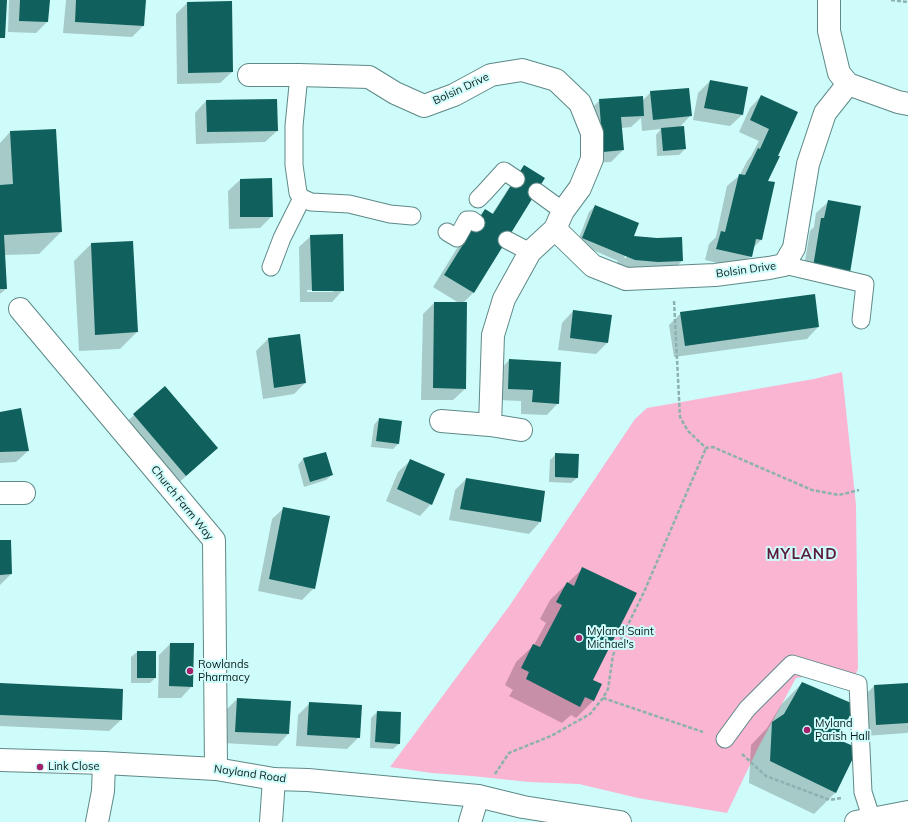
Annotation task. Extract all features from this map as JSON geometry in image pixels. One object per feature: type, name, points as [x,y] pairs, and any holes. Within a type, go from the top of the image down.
[{"type":"street","points":[[829,0],[829,31],[839,73],[848,84],[898,102],[908,104]]},
{"type":"street","name":"Bolsin Drive","points":[[249,75],[370,77],[395,93],[424,106],[454,95],[490,75],[522,70],[556,80],[580,103],[592,133],[592,159],[580,188],[559,220],[530,252],[504,299],[493,335],[490,425]]},
{"type":"street","name":"Bolsin Drive","points":[[559,220],[593,266],[626,279],[715,275],[784,265],[794,248],[808,164],[825,113],[848,84]]},
{"type":"street","name":"Church Farm Way","points":[[20,309],[214,540],[216,769]]},
{"type":"street","points":[[440,421],[490,425],[521,430]]},
{"type":"street","points":[[0,493],[24,493]]},
{"type":"street","name":"Nayland Road","points":[[0,760],[104,763],[216,769],[274,779],[308,780],[478,796],[523,807],[620,822]]},
{"type":"street","points":[[97,822],[103,791],[104,763]]},
{"type":"street","points":[[271,822],[274,779]]},
{"type":"street","points":[[470,822],[478,796]]},
{"type":"street","points":[[864,821],[908,812]]},
{"type":"lane","points":[[299,75],[294,126],[294,164],[298,193],[302,198],[312,202],[349,204],[390,214],[412,216]]},
{"type":"lane","points":[[478,199],[504,171],[516,179]]},
{"type":"lane","points":[[537,192],[559,220]]},
{"type":"lane","points":[[271,267],[282,238],[302,198]]},
{"type":"lane","points":[[447,232],[456,238],[468,220],[472,220],[476,223]]},
{"type":"lane","points":[[507,240],[530,252]]},
{"type":"lane","points":[[784,265],[865,284],[861,320]]},
{"type":"lane","points":[[725,739],[747,709],[792,664],[858,684],[864,821]]},
{"type":"path","points":[[891,0],[908,2]]},
{"type":"path","points":[[673,277],[680,417],[688,431],[706,448]]},
{"type":"path","points":[[706,448],[713,447],[812,490],[839,495],[859,490]]},
{"type":"path","points":[[478,796],[509,753],[551,736],[590,714],[604,698],[608,689],[613,655],[644,592],[706,448]]},
{"type":"shaded area","points":[[842,372],[856,505],[858,669],[851,685],[820,674],[796,678],[758,748],[727,813],[638,798],[579,784],[529,782],[432,773],[390,767],[510,605],[635,419],[647,408],[814,379]]},
{"type":"building","points":[[0,0],[7,0],[5,38],[0,38]]},
{"type":"building","points":[[20,0],[50,0],[48,22],[19,21]]},
{"type":"building","points":[[76,0],[146,0],[144,26],[75,22]]},
{"type":"building","points":[[232,1],[233,72],[188,73],[187,2]]},
{"type":"building","points":[[710,80],[748,87],[743,115],[704,108]]},
{"type":"building","points":[[689,88],[692,116],[653,120],[650,91]]},
{"type":"building","points":[[761,95],[798,112],[768,181],[775,182],[762,240],[756,239],[752,257],[716,249],[721,231],[725,232],[739,174],[745,175],[758,148],[760,149],[769,129],[750,120]]},
{"type":"building","points":[[643,96],[644,116],[621,117],[624,150],[603,152],[599,99]]},
{"type":"building","points":[[277,99],[278,131],[207,132],[206,100]]},
{"type":"building","points":[[684,126],[686,149],[663,151],[661,128]]},
{"type":"building","points":[[56,129],[62,232],[4,235],[7,289],[0,289],[0,185],[13,184],[10,131]]},
{"type":"building","points":[[524,165],[545,178],[474,293],[444,275],[485,209],[493,214]]},
{"type":"building","points":[[272,178],[273,217],[240,217],[240,179]]},
{"type":"building","points":[[828,200],[861,206],[850,273],[813,267],[821,218],[824,218]]},
{"type":"building","points":[[595,205],[639,223],[634,236],[657,238],[682,237],[683,261],[658,262],[635,260],[582,238]]},
{"type":"building","points":[[343,234],[344,291],[312,291],[310,235]]},
{"type":"building","points":[[133,241],[138,332],[95,335],[91,243]]},
{"type":"building","points":[[815,294],[819,327],[685,346],[680,312]]},
{"type":"building","points":[[434,302],[467,302],[466,389],[433,388]]},
{"type":"building","points":[[573,310],[612,315],[608,343],[570,338]]},
{"type":"building","points":[[300,334],[306,383],[274,388],[268,338]]},
{"type":"building","points":[[509,359],[561,362],[559,404],[532,402],[533,390],[508,389]]},
{"type":"building","points":[[165,386],[218,448],[186,476],[133,414]]},
{"type":"building","points":[[21,408],[29,451],[0,452],[0,412]]},
{"type":"building","points":[[379,418],[402,421],[399,444],[376,441]]},
{"type":"building","points":[[326,452],[333,475],[310,482],[303,458]]},
{"type":"building","points":[[555,453],[579,454],[578,478],[555,477]]},
{"type":"building","points":[[410,459],[445,474],[432,505],[397,489]]},
{"type":"building","points":[[466,478],[545,491],[541,522],[460,509]]},
{"type":"building","points":[[283,507],[330,516],[315,589],[269,579]]},
{"type":"building","points":[[0,540],[11,540],[12,574],[0,575]]},
{"type":"building","name":"Myland Saint Michael's","points":[[582,567],[637,593],[593,680],[602,684],[594,701],[585,697],[580,707],[526,679],[529,672],[521,668],[533,644],[540,647],[562,605],[556,602],[567,582],[574,586]]},
{"type":"building","points":[[170,643],[194,643],[193,687],[169,686]]},
{"type":"building","points":[[137,651],[156,651],[156,678],[137,678]]},
{"type":"building","name":"Myland Parish Hall","points":[[802,682],[856,705],[837,739],[858,748],[836,793],[770,761],[772,722],[784,714]]},
{"type":"building","points":[[0,683],[123,689],[122,720],[0,715]]},
{"type":"building","points":[[908,683],[908,723],[876,725],[874,685]]},
{"type":"building","points":[[237,698],[291,701],[289,734],[235,732]]},
{"type":"building","points":[[309,702],[362,705],[360,738],[307,735]]},
{"type":"building","points":[[377,711],[401,712],[400,744],[375,742]]},
{"type":"place","name":"Myland Saint Michael's","points":[[579,638]]},
{"type":"place","name":"Rowlands Pharmacy","points":[[190,671]]},
{"type":"place","name":"Myland Parish Hall","points":[[807,730]]},
{"type":"place","name":"Link Close","points":[[40,767]]},
{"type":"district","name":"MYLAND","points":[[802,554]]}]
